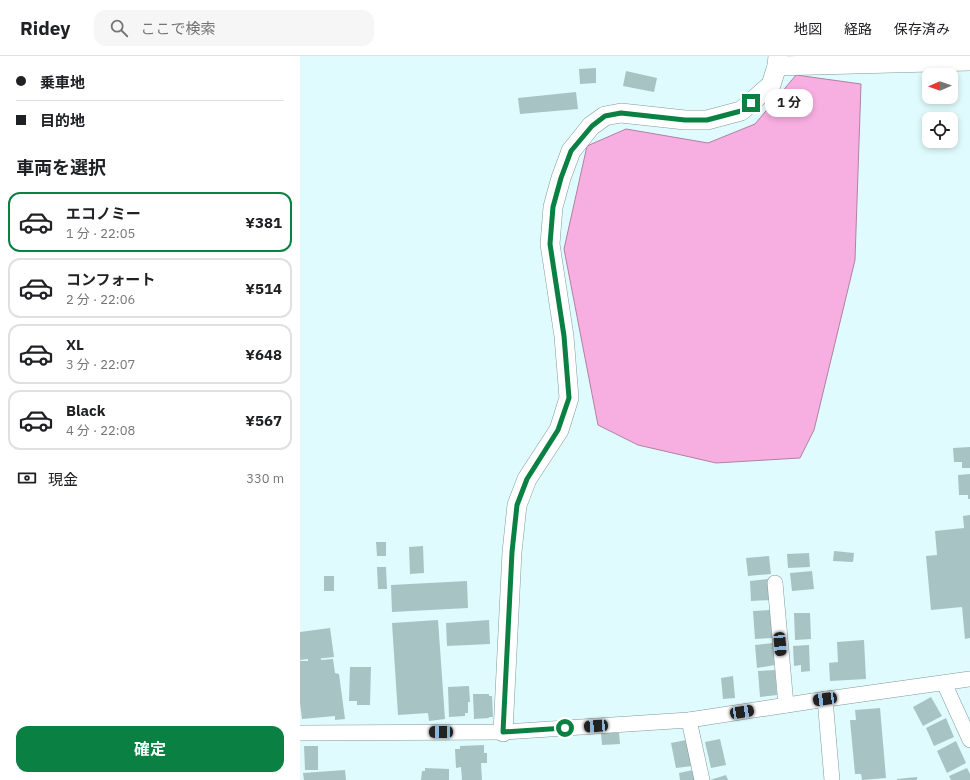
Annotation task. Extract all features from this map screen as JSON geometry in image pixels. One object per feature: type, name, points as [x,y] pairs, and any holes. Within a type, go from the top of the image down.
[{"type":"street","points":[[503,732],[512,552],[517,505],[527,479],[558,430],[569,398],[564,336],[550,244],[553,207],[561,178],[571,151],[592,126],[605,116],[621,113],[685,120],[707,120],[741,111],[771,85],[777,61],[970,61]]},
{"type":"street","points":[[776,583],[786,705]]},
{"type":"street","points":[[300,733],[503,732],[689,720],[970,679]]},
{"type":"street","points":[[944,683],[970,740]]},
{"type":"street","points":[[825,699],[832,780]]},
{"type":"street","points":[[689,720],[702,780]]},
{"type":"shaded area","points":[[796,75],[861,84],[855,260],[814,430],[800,458],[716,463],[638,445],[598,425],[564,249],[587,146],[626,129],[708,143],[755,124]]},
{"type":"building","points":[[596,68],[596,83],[580,84],[579,69]]},
{"type":"building","points":[[626,71],[657,78],[654,92],[623,86]]},
{"type":"building","points":[[576,92],[578,109],[520,114],[518,98]]},
{"type":"building","points":[[970,447],[970,468],[962,468],[962,462],[954,462],[953,448]]},
{"type":"building","points":[[970,474],[970,499],[968,499],[968,495],[959,495],[958,475]]},
{"type":"building","points":[[970,515],[970,638],[965,639],[962,607],[931,610],[926,556],[937,555],[935,531],[964,528],[963,516]]},
{"type":"building","points":[[376,542],[386,542],[386,556],[377,556]]},
{"type":"building","points":[[423,546],[424,573],[410,574],[409,547]]},
{"type":"building","points":[[834,551],[854,553],[853,562],[833,561]]},
{"type":"building","points":[[809,553],[810,567],[788,568],[787,554]]},
{"type":"building","points":[[769,556],[771,574],[748,576],[746,558]]},
{"type":"building","points":[[377,567],[386,567],[387,589],[378,589]]},
{"type":"building","points":[[812,571],[814,589],[792,591],[790,573]]},
{"type":"building","points":[[324,576],[334,576],[334,591],[324,591]]},
{"type":"building","points":[[768,579],[770,600],[751,601],[750,581]]},
{"type":"building","points":[[467,581],[468,608],[392,612],[391,585]]},
{"type":"building","points":[[771,610],[773,638],[755,639],[753,611]]},
{"type":"building","points":[[794,613],[810,613],[811,639],[795,640]]},
{"type":"building","points":[[438,620],[445,719],[429,721],[428,713],[398,715],[392,623]]},
{"type":"building","points":[[489,620],[490,644],[447,646],[446,623]]},
{"type":"building","points":[[330,628],[334,657],[321,658],[321,660],[333,659],[335,673],[339,674],[345,719],[335,720],[335,716],[302,719],[300,703],[300,661],[308,661],[308,659],[300,660],[300,632]]},
{"type":"building","points":[[864,640],[866,679],[830,681],[829,663],[838,662],[837,642]]},
{"type":"building","points":[[773,643],[775,665],[757,668],[755,645]]},
{"type":"building","points":[[809,645],[810,671],[801,672],[801,665],[794,666],[793,646]]},
{"type":"building","points":[[350,667],[371,667],[370,705],[357,705],[357,701],[349,701]]},
{"type":"building","points":[[775,670],[777,695],[760,697],[758,671]]},
{"type":"building","points":[[733,676],[735,698],[723,699],[721,678]]},
{"type":"building","points":[[469,686],[470,702],[468,702],[468,713],[465,713],[465,716],[449,717],[448,687]]},
{"type":"building","points":[[473,694],[489,694],[489,696],[492,696],[493,717],[474,719]]},
{"type":"building","points":[[931,697],[942,716],[923,726],[913,707]]},
{"type":"building","points":[[880,708],[886,778],[862,780],[861,774],[855,774],[850,720],[856,720],[855,710]]},
{"type":"building","points":[[946,718],[954,737],[934,746],[926,728]]},
{"type":"building","points":[[601,733],[619,733],[620,744],[602,745]]},
{"type":"building","points":[[720,739],[726,765],[711,768],[705,742]]},
{"type":"building","points":[[686,740],[692,766],[676,768],[671,743]]},
{"type":"building","points":[[956,741],[966,763],[947,773],[937,751]]},
{"type":"building","points":[[484,745],[484,753],[487,753],[487,763],[481,763],[482,780],[462,780],[461,767],[456,768],[455,749],[460,749],[460,746]]},
{"type":"building","points":[[304,746],[318,746],[318,770],[305,770]]},
{"type":"building","points":[[425,768],[449,769],[449,780],[421,780],[422,771],[425,771]]},
{"type":"building","points":[[967,768],[970,774],[970,780],[951,780],[949,776]]},
{"type":"building","points":[[345,770],[346,780],[304,780],[303,773]]},
{"type":"building","points":[[693,770],[696,780],[680,780],[679,773]]},
{"type":"building","points":[[726,775],[728,780],[710,780]]},
{"type":"building","points":[[917,777],[917,780],[897,780],[897,779]]},
{"type":"route","points":[[565,728],[503,732],[512,552],[517,505],[527,479],[558,430],[569,398],[564,336],[550,244],[553,207],[561,178],[571,151],[592,126],[605,116],[621,113],[685,120],[707,120],[741,111],[751,103]]}]
